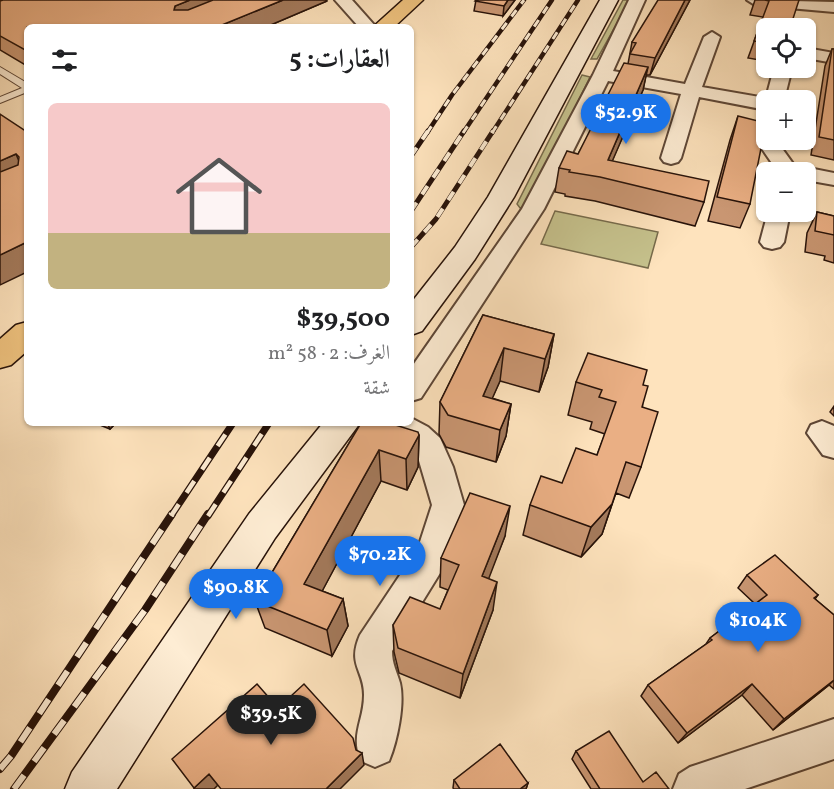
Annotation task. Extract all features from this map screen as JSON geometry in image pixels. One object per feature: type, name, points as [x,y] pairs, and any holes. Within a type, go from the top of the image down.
[{"type":"main road","points":[[386,24],[414,0]]},
{"type":"main road","points":[[0,357],[24,336]]},
{"type":"street","points":[[343,0],[365,24]]},
{"type":"street","points":[[414,320],[465,253],[501,197],[609,0]]},
{"type":"street","points":[[414,386],[533,208],[602,75],[637,0]]},
{"type":"street","points":[[755,0],[834,7]]},
{"type":"street","points":[[670,158],[712,36]]},
{"type":"street","points":[[816,55],[834,58]]},
{"type":"street","points":[[571,69],[756,102]]},
{"type":"street","points":[[776,150],[786,162]]},
{"type":"street","points":[[816,176],[834,179]]},
{"type":"street","points":[[772,242],[776,222]]},
{"type":"street","points":[[89,789],[262,526],[341,426]]},
{"type":"street","points":[[375,747],[383,696],[381,682],[374,667],[373,648],[433,554],[448,505],[438,467],[429,447],[417,435],[400,426]]},
{"type":"street","points":[[694,789],[705,782],[834,739]]},
{"type":"lane","points":[[0,70],[24,86]]},
{"type":"lane","points":[[0,100],[24,89]]},
{"type":"shaded area","points":[[623,0],[630,0],[597,59],[591,59]]},
{"type":"shaded area","points":[[582,75],[590,77],[527,206],[520,208],[517,204]]},
{"type":"shaded area","points":[[555,211],[658,232],[648,268],[541,244]]},
{"type":"building","points":[[190,0],[175,6],[174,10],[188,10],[213,0],[283,0],[224,24],[24,24],[24,49],[0,36],[0,1]]},
{"type":"building","points":[[476,0],[508,0],[504,6]]},
{"type":"building","points":[[658,0],[685,0],[655,58],[630,54],[636,43],[632,42]]},
{"type":"building","points":[[765,0],[799,0],[793,18],[763,18],[769,1]]},
{"type":"building","points":[[832,49],[834,49],[834,140],[819,137]]},
{"type":"building","points":[[624,63],[648,67],[608,160],[709,181],[704,202],[559,168],[567,151],[578,154]]},
{"type":"building","points":[[0,114],[24,130],[24,243],[0,255],[0,172],[18,165],[19,157],[16,154],[0,161]]},
{"type":"building","points":[[738,116],[756,120],[756,150],[761,150],[758,162],[756,162],[750,204],[717,197]]},
{"type":"building","points":[[817,212],[834,216],[834,235],[815,231]]},
{"type":"building","points":[[483,315],[554,334],[545,359],[504,348],[483,396],[511,404],[500,430],[448,415],[440,402]]},
{"type":"building","points":[[588,353],[647,370],[643,385],[648,386],[642,407],[658,412],[641,467],[626,462],[612,504],[591,527],[530,505],[541,476],[562,483],[576,448],[597,455],[616,402],[599,397],[602,390],[576,382]]},
{"type":"building","points":[[359,426],[399,426],[418,432],[419,435],[406,459],[379,450],[304,584],[343,599],[327,630],[255,601]]},
{"type":"building","points":[[470,493],[510,506],[482,576],[497,582],[463,674],[398,648],[393,625],[410,597],[440,609],[459,565],[441,558]]},
{"type":"building","points":[[775,555],[818,595],[814,598],[834,615],[834,680],[784,719],[752,684],[687,733],[648,685],[712,640],[710,638],[767,595],[747,575]]},
{"type":"building","points":[[257,684],[278,708],[304,684],[353,738],[356,750],[362,753],[326,789],[221,789],[209,774],[194,788],[172,759]]},
{"type":"building","points":[[609,731],[643,782],[656,772],[669,789],[600,789],[576,751]]},
{"type":"building","points":[[500,744],[528,783],[520,789],[460,789],[454,780]]},
{"type":"railway","points":[[427,133],[452,95],[524,0]]},
{"type":"railway","points":[[463,133],[552,0]]},
{"type":"railway","points":[[492,133],[578,0]]},
{"type":"railway","points":[[414,152],[428,131]]},
{"type":"railway","points":[[414,206],[464,131]]},
{"type":"railway","points":[[414,244],[436,219],[493,131]]},
{"type":"railway","points":[[171,516],[231,426]]},
{"type":"railway","points":[[208,516],[267,426]]},
{"type":"railway","points":[[0,769],[11,756],[172,514]]},
{"type":"railway","points":[[14,789],[145,610],[208,514]]}]
